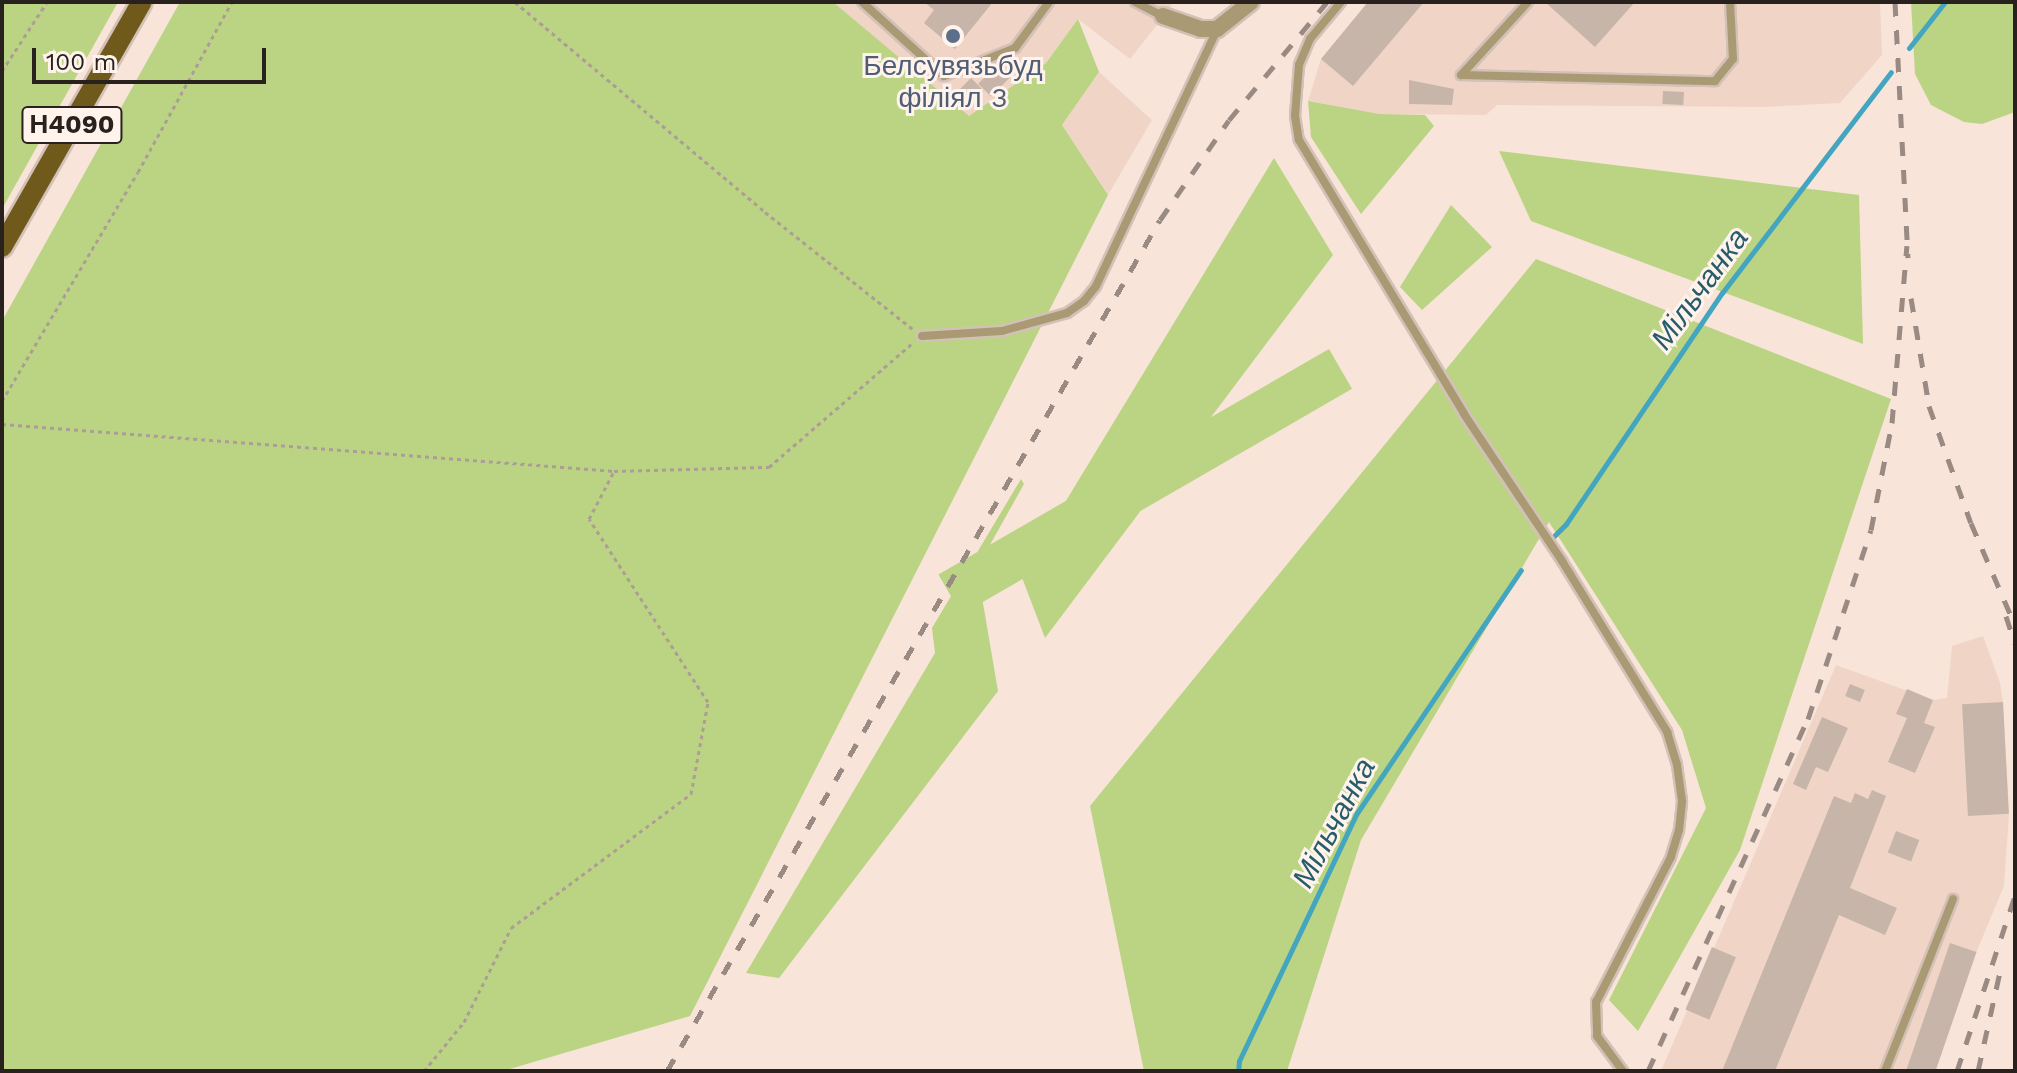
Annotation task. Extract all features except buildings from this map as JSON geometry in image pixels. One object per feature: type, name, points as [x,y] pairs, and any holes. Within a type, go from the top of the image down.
[{"type":"main road","name":"Н4090","points":[[2,247],[142,2]]},
{"type":"street","points":[[1163,16],[1201,29],[1217,29],[1251,2]]},
{"type":"lane","points":[[862,2],[944,76],[1015,48],[1049,2]]},
{"type":"lane","points":[[1135,2],[1163,16]]},
{"type":"lane","points":[[1341,2],[1310,39],[1299,65],[1295,116],[1299,140],[1464,414],[1562,561],[1667,732],[1677,765],[1682,802],[1679,830],[1671,857],[1596,1002],[1597,1036],[1623,1071]]},
{"type":"lane","points":[[1528,2],[1461,75],[1715,81],[1733,59],[1730,2]]},
{"type":"lane","points":[[922,336],[1002,331],[1067,313],[1084,301],[1096,286],[1217,29]]},
{"type":"lane","points":[[1885,1071],[1953,899]]},
{"type":"path","points":[[2,71],[47,2]]},
{"type":"path","points":[[2,401],[138,172],[232,2]]},
{"type":"path","points":[[2,424],[614,471],[769,467],[922,336],[765,212],[515,2]]},
{"type":"path","points":[[424,1071],[464,1022],[511,928],[691,794],[708,702],[589,519],[614,471]]},
{"type":"shaded area","name":"Белсувязьбуд філіял 3","points":[[833,2],[1167,2],[1172,6],[1130,59],[1078,19],[1046,63],[969,117]]},
{"type":"shaded area","points":[[1368,2],[1880,2],[1882,55],[1840,103],[1766,107],[1497,105],[1486,115],[1381,114],[1308,101],[1321,59]]},
{"type":"shaded area","points":[[1099,72],[1152,120],[1108,195],[1062,125]]},
{"type":"shaded area","points":[[1983,636],[2000,683],[2003,702],[2009,814],[2004,886],[1927,1071],[1661,1071],[1836,665],[1933,700],[1947,698],[1952,646]]},
{"type":"green space","points":[[2,2],[118,2],[2,209]]},
{"type":"green space","points":[[180,2],[833,2],[969,116],[1046,63],[1078,19],[1099,72],[1062,125],[1108,195],[690,1016],[503,1071],[2,1071],[2,321]]},
{"type":"green space","points":[[1911,2],[2015,2],[2015,112],[1982,124],[1964,122],[1931,105],[1915,74]]},
{"type":"green space","points":[[1308,101],[1380,114],[1425,115],[1434,126],[1361,214],[1311,137]]},
{"type":"green space","points":[[1499,151],[1859,195],[1863,344],[1531,221]]},
{"type":"green space","points":[[1274,158],[1333,255],[1045,638],[1021,575]]},
{"type":"green space","points":[[1451,205],[1492,247],[1422,310],[1400,287]]},
{"type":"green space","points":[[1536,259],[1891,399],[1740,850],[1638,1031],[1609,1000],[1706,808],[1682,730],[1549,522],[1361,840],[1287,1071],[1144,1071],[1090,806]]},
{"type":"green space","points":[[1329,349],[1352,389],[961,614],[938,574]]},
{"type":"green space","points":[[1021,479],[1024,484],[977,568],[998,691],[779,978],[746,973],[935,653],[932,628]]},
{"type":"waterway","name":"Мільчанка","points":[[1909,48],[1945,2]]},
{"type":"waterway","name":"Мільчанка","points":[[1552,538],[1566,524],[1722,293],[1891,72]]},
{"type":"waterway","name":"Мільчанка","points":[[1238,1071],[1239,1061],[1357,813],[1521,570]]},
{"type":"railway","points":[[667,1071],[1160,220],[1229,120],[1327,2]]},
{"type":"railway","points":[[1895,2],[1908,258]]},
{"type":"railway","points":[[1648,1071],[1808,719],[1871,530],[1892,423],[1907,246]]},
{"type":"railway","points":[[1911,298],[1929,406],[1971,523],[2015,625]]},
{"type":"railway","points":[[2006,616],[2015,644]]},
{"type":"railway","points":[[1957,1071],[2015,896]]},
{"type":"railway","points":[[1978,1071],[2002,963]]},
{"type":"place","name":"Белсувязьбуд філіял 3","points":[[953,36]]}]
